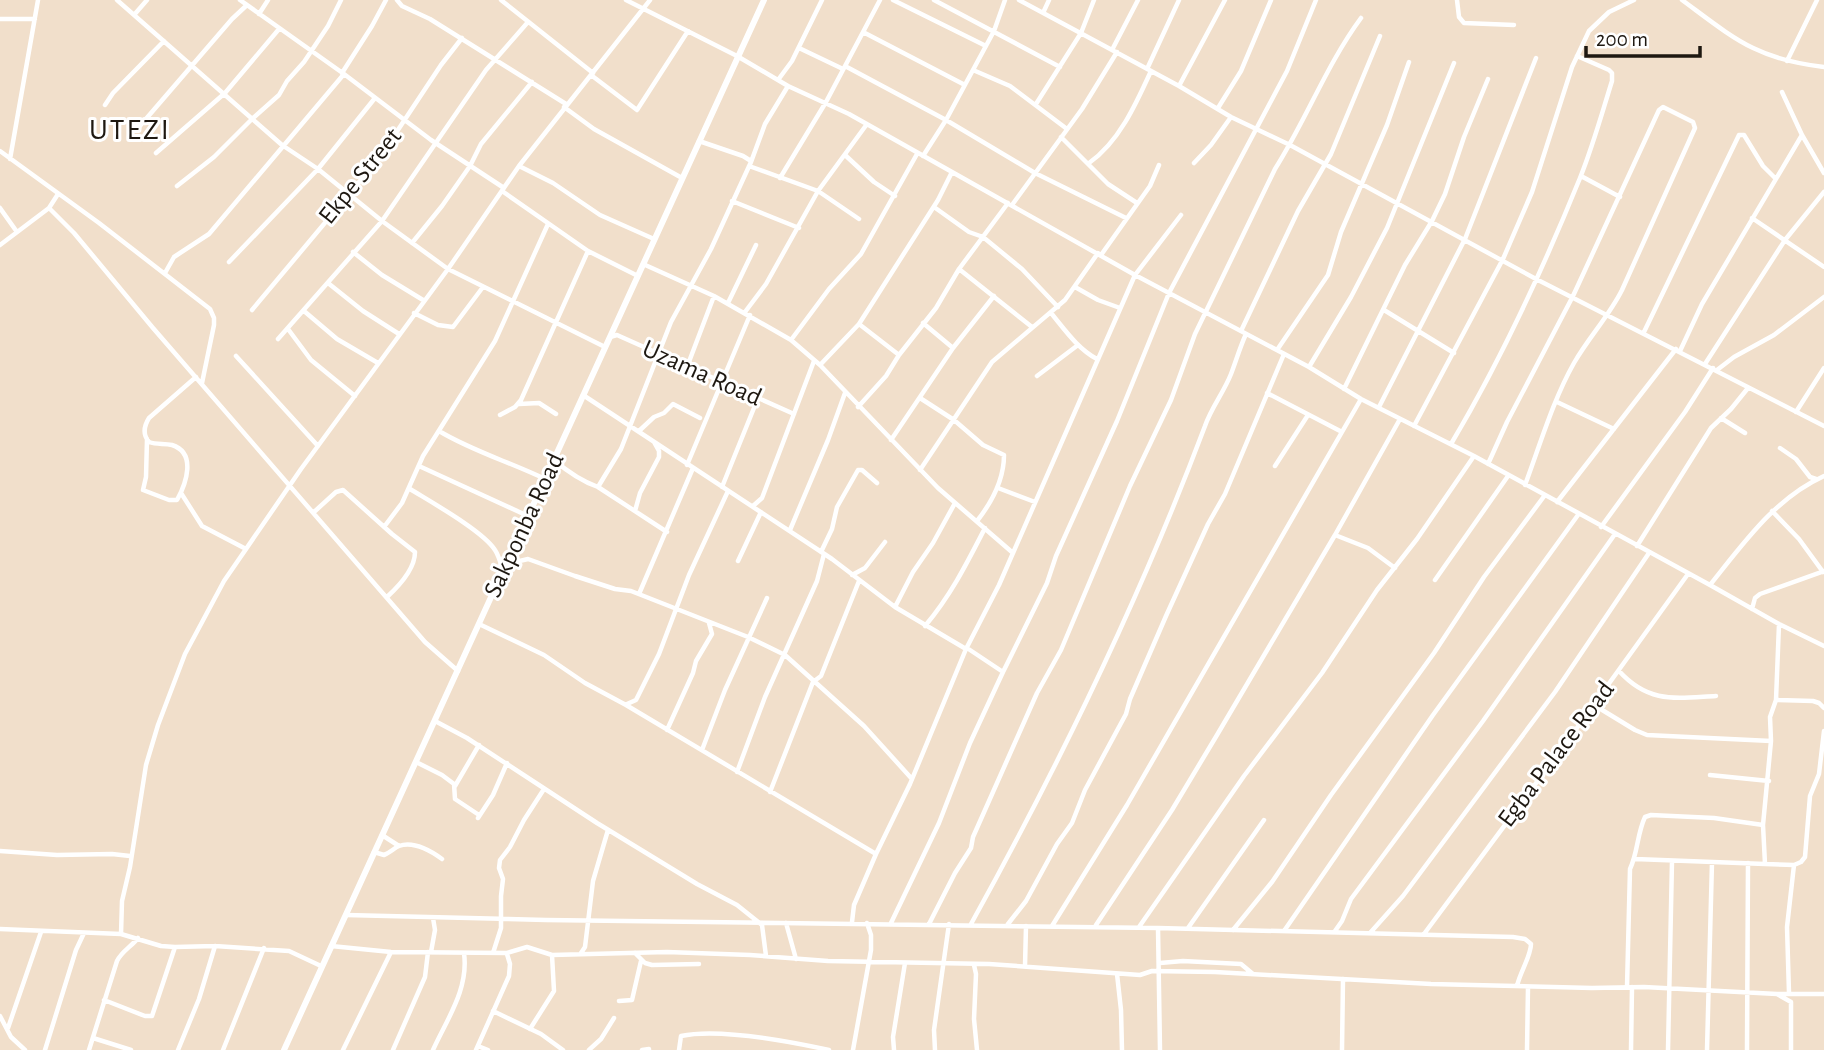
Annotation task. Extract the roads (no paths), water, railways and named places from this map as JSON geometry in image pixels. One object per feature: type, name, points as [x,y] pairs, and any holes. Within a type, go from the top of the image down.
[{"type":"main road","name":"Sakponba Road","points":[[284,1050],[764,0]]},
{"type":"street","points":[[10,159],[38,0]]},
{"type":"street","points":[[117,0],[282,145],[318,169],[382,221],[448,269],[605,347]]},
{"type":"street","points":[[134,15],[147,0]]},
{"type":"street","points":[[240,0],[548,224],[587,251],[638,276]]},
{"type":"street","points":[[259,14],[268,0]]},
{"type":"street","points":[[177,186],[214,157],[279,95],[328,26],[341,0]]},
{"type":"street","points":[[165,273],[174,257],[209,234],[343,74],[386,0]]},
{"type":"street","points":[[397,0],[402,6],[430,19],[532,82],[594,129],[682,178]]},
{"type":"street","points":[[501,0],[637,110],[688,31]]},
{"type":"street","points":[[626,0],[737,56],[788,86],[867,124],[1360,398],[1474,456],[1578,515],[1824,646]]},
{"type":"street","points":[[121,934],[122,901],[146,765],[185,654],[224,582],[519,166],[650,0]]},
{"type":"street","points":[[778,80],[799,48],[822,0]]},
{"type":"street","points":[[780,178],[826,103],[880,0]]},
{"type":"street","points":[[893,0],[986,46]]},
{"type":"street","points":[[934,0],[1060,67]]},
{"type":"street","points":[[791,341],[829,289],[861,254],[920,155],[946,120],[994,31],[1005,0]]},
{"type":"street","points":[[1018,0],[1536,279],[1824,426]]},
{"type":"street","points":[[1043,13],[1049,0]]},
{"type":"street","points":[[1036,104],[1081,33],[1094,0]]},
{"type":"street","points":[[858,407],[886,376],[983,237],[1067,130],[1114,51],[1138,0]]},
{"type":"street","points":[[1089,163],[1105,150],[1135,106],[1179,0]]},
{"type":"street","points":[[1180,86],[1225,0]]},
{"type":"street","points":[[1218,108],[1241,71],[1271,0]]},
{"type":"street","points":[[891,923],[939,823],[1003,672],[1046,583],[1117,421],[1169,293],[1287,71],[1316,0]]},
{"type":"street","points":[[1458,0],[1459,17],[1464,23],[1514,25]]},
{"type":"street","points":[[1414,426],[1503,259],[1532,192],[1577,56],[1589,31],[1598,20],[1634,0]]},
{"type":"street","points":[[1682,0],[1741,43],[1758,52],[1787,61],[1824,67]]},
{"type":"street","points":[[1787,61],[1817,0]]},
{"type":"street","points":[[139,127],[247,5]]},
{"type":"street","points":[[929,924],[971,848],[973,837],[1037,693],[1061,650],[1206,313],[1275,169],[1341,47],[1361,18]]},
{"type":"street","points":[[0,19],[35,19]]},
{"type":"street","points":[[278,340],[382,221],[495,59],[528,22]]},
{"type":"street","points":[[156,153],[225,93],[278,29]]},
{"type":"street","points":[[863,32],[964,84]]},
{"type":"street","points":[[971,924],[1015,845],[1118,632],[1182,489],[1205,425],[1230,377],[1243,333],[1298,211],[1325,164],[1351,109],[1380,36]]},
{"type":"street","name":"Ekpe Street","points":[[252,310],[380,157],[462,38]]},
{"type":"street","points":[[105,105],[113,93],[164,41]]},
{"type":"street","points":[[799,48],[946,120],[1035,173],[1125,218]]},
{"type":"street","points":[[1451,444],[1488,378],[1536,279],[1581,176],[1613,77],[1609,69],[1577,56]]},
{"type":"street","points":[[1379,407],[1465,239],[1536,58]]},
{"type":"street","points":[[1816,66],[1824,60]]},
{"type":"street","points":[[1277,350],[1328,275],[1341,232],[1409,62]]},
{"type":"street","points":[[1308,367],[1351,297],[1387,228],[1454,63]]},
{"type":"street","points":[[973,71],[1010,86],[1067,130]]},
{"type":"street","points":[[1344,389],[1405,265],[1445,194],[1464,137],[1488,79]]},
{"type":"street","points":[[412,243],[470,166],[481,144],[532,82]]},
{"type":"street","points":[[598,487],[621,449],[671,322],[711,249],[765,124],[788,86]]},
{"type":"street","points":[[1782,92],[1824,173]]},
{"type":"street","points":[[229,262],[318,169],[375,98]]},
{"type":"street","points":[[1488,464],[1573,296],[1659,110],[1662,107],[1693,122],[1695,128],[1664,199],[1609,314],[1573,364],[1525,485]]},
{"type":"street","points":[[1194,163],[1212,145],[1231,117]]},
{"type":"street","points":[[639,594],[667,532],[747,314],[818,191],[867,124]]},
{"type":"street","points":[[1644,332],[1738,135],[1744,135],[1763,166],[1775,178]]},
{"type":"street","points":[[1557,502],[1678,350],[1702,304],[1802,135]]},
{"type":"street","points":[[1061,137],[1108,184],[1137,203]]},
{"type":"street","points":[[699,141],[724,152],[743,156],[750,164],[818,191],[859,219]]},
{"type":"street","points":[[0,152],[165,273],[213,313],[214,325],[202,384]]},
{"type":"street","points":[[845,155],[874,182],[895,196]]},
{"type":"street","points":[[920,470],[992,362],[1058,307],[1075,287],[1150,186],[1159,165]]},
{"type":"street","points":[[519,166],[553,183],[600,215],[654,239]]},
{"type":"street","points":[[820,365],[859,324],[934,207],[952,172]]},
{"type":"street","points":[[1581,176],[1620,197]]},
{"type":"street","points":[[1705,364],[1785,240],[1824,192]]},
{"type":"street","points":[[0,245],[49,208],[58,194]]},
{"type":"street","points":[[732,201],[799,228]]},
{"type":"street","points":[[934,207],[969,232],[983,237],[1022,269],[1058,307]]},
{"type":"street","points":[[0,208],[17,232]]},
{"type":"street","points":[[49,208],[74,233],[433,650],[458,671]]},
{"type":"street","points":[[852,922],[854,905],[876,854],[912,779],[966,649],[999,585],[1135,275],[1181,215]]},
{"type":"street","points":[[1752,218],[1824,267]]},
{"type":"street","points":[[384,527],[410,489],[419,466],[439,431],[495,341],[548,224]]},
{"type":"street","points":[[728,303],[756,245]]},
{"type":"street","points":[[519,404],[558,322],[587,251]]},
{"type":"street","points":[[353,252],[382,275],[424,300]]},
{"type":"street","points":[[643,264],[728,303],[791,341],[820,365],[920,470],[1013,553]]},
{"type":"street","points":[[960,269],[1032,327]]},
{"type":"street","points":[[328,283],[363,311],[399,334]]},
{"type":"street","points":[[414,313],[438,325],[453,327],[483,287]]},
{"type":"street","points":[[1075,287],[1120,308]]},
{"type":"street","points":[[687,367],[714,296]]},
{"type":"street","points":[[891,440],[953,348],[994,296]]},
{"type":"street","points":[[1601,527],[1715,369],[1774,335],[1824,298]]},
{"type":"street","points":[[1384,310],[1454,353]]},
{"type":"street","points":[[304,311],[337,339],[378,363]]},
{"type":"street","points":[[1051,313],[1078,345],[1097,359]]},
{"type":"street","points":[[923,323],[953,348]]},
{"type":"street","points":[[859,324],[899,355]]},
{"type":"street","points":[[288,329],[311,360],[355,396]]},
{"type":"street","name":"Uzama Road","points":[[610,338],[617,335],[794,414]]},
{"type":"street","points":[[1037,376],[1078,345]]},
{"type":"street","points":[[1008,925],[1026,901],[1057,844],[1073,823],[1085,790],[1126,714],[1166,616],[1208,524],[1225,494],[1284,354]]},
{"type":"street","points":[[236,356],[318,446]]},
{"type":"street","points":[[752,506],[762,498],[814,360]]},
{"type":"street","points":[[1796,412],[1824,368]]},
{"type":"street","points":[[147,439],[155,444],[176,446],[186,456],[188,470],[177,500],[172,501],[144,490],[147,439],[144,432],[149,418],[196,377]]},
{"type":"street","points":[[1637,546],[1711,428],[1748,388]]},
{"type":"street","points":[[790,530],[845,393]]},
{"type":"street","points":[[1268,393],[1342,432]]},
{"type":"street","points":[[583,395],[790,530],[895,607],[1003,672]]},
{"type":"street","points":[[722,487],[758,398]]},
{"type":"street","points":[[920,398],[954,420],[983,445],[1004,456],[998,488],[977,521]]},
{"type":"street","points":[[1052,926],[1127,805],[1231,627],[1360,398]]},
{"type":"street","points":[[1557,402],[1614,429]]},
{"type":"street","points":[[500,415],[519,404],[539,403],[556,414]]},
{"type":"street","points":[[639,431],[673,404],[700,418]]},
{"type":"street","points":[[1275,466],[1308,415]]},
{"type":"street","points":[[1721,418],[1745,433]]},
{"type":"street","points":[[1096,925],[1178,799],[1335,535],[1400,419]]},
{"type":"street","points":[[439,431],[464,445],[545,479]]},
{"type":"street","points":[[635,511],[640,493],[659,457],[653,440]]},
{"type":"street","points":[[1780,448],[1796,459],[1810,477],[1816,479]]},
{"type":"street","points":[[1139,927],[1474,456]]},
{"type":"street","points":[[554,460],[582,481],[598,487],[667,532]]},
{"type":"street","points":[[419,466],[528,516]]},
{"type":"street","points":[[737,772],[765,697],[817,581],[837,507],[858,470],[862,470],[877,483]]},
{"type":"street","points":[[1710,585],[1772,511],[1824,475]]},
{"type":"street","points":[[1435,580],[1508,476]]},
{"type":"street","points":[[998,488],[1035,502]]},
{"type":"street","points":[[410,489],[461,520],[491,545],[505,567],[524,558]]},
{"type":"street","points":[[314,512],[336,492],[343,490],[412,549],[416,555],[402,581],[387,597]]},
{"type":"street","points":[[626,705],[636,700],[659,654],[689,575],[728,491]]},
{"type":"street","points":[[181,493],[202,526],[246,549]]},
{"type":"street","points":[[1233,930],[1272,882],[1331,794],[1545,495]]},
{"type":"street","points":[[895,607],[955,503]]},
{"type":"street","points":[[1752,609],[1755,598],[1760,594],[1824,572],[1799,539],[1772,511]]},
{"type":"street","points":[[738,561],[761,512]]},
{"type":"street","points":[[1284,931],[1433,715],[1578,515]]},
{"type":"street","points":[[925,626],[958,581],[985,528]]},
{"type":"street","points":[[1335,931],[1351,899],[1483,722],[1615,534]]},
{"type":"street","points":[[1335,535],[1380,555],[1395,568]]},
{"type":"street","points":[[852,575],[865,568],[885,542]]},
{"type":"street","points":[[517,546],[524,558],[639,594],[785,655],[864,726],[912,779]]},
{"type":"street","points":[[1370,933],[1403,896],[1555,692],[1649,553]]},
{"type":"street","name":"Egba Palace Road","points":[[1424,934],[1619,671],[1688,573]]},
{"type":"street","points":[[770,792],[813,682],[821,676],[859,581]]},
{"type":"street","points":[[702,750],[767,598]]},
{"type":"street","points":[[667,730],[696,661],[712,634],[708,622]]},
{"type":"street","points":[[479,624],[544,654],[585,683],[876,854]]},
{"type":"street","points":[[1765,864],[1763,825],[1769,781],[1769,717],[1776,700],[1779,624]]},
{"type":"street","points":[[1619,671],[1634,685],[1664,699],[1716,696]]},
{"type":"street","points":[[1776,700],[1813,701],[1824,708]]},
{"type":"street","points":[[1594,705],[1647,735],[1771,741]]},
{"type":"street","points":[[435,721],[479,745],[608,830],[718,894],[760,923],[764,929],[766,956]]},
{"type":"street","points":[[1635,859],[1794,865],[1801,863],[1805,857],[1810,796],[1819,774],[1824,731]]},
{"type":"street","points":[[479,745],[455,786],[453,796],[478,817],[493,795],[507,763]]},
{"type":"street","points":[[416,762],[442,775],[455,786]]},
{"type":"street","points":[[1710,775],[1769,781]]},
{"type":"street","points":[[493,953],[499,939],[502,918],[500,896],[503,879],[499,868],[500,860],[544,789]]},
{"type":"street","points":[[1631,1050],[1630,869],[1645,817],[1714,818],[1763,825]]},
{"type":"street","points":[[1188,929],[1264,820]]},
{"type":"street","points":[[580,954],[585,947],[593,881],[608,830]]},
{"type":"street","points":[[382,835],[400,846],[421,848],[442,859]]},
{"type":"street","points":[[374,852],[384,855],[400,846]]},
{"type":"street","points":[[0,851],[130,856]]},
{"type":"street","points":[[1668,1050],[1672,861]]},
{"type":"street","points":[[1708,1049],[1712,862]]},
{"type":"street","points":[[1747,1050],[1748,863]]},
{"type":"street","points":[[1790,993],[1787,927],[1794,865]]},
{"type":"street","points":[[345,915],[760,923],[1096,925],[1525,939],[1531,944],[1531,949],[1520,971],[1517,986]]},
{"type":"street","points":[[393,1050],[425,977],[435,930],[433,918]]},
{"type":"street","points":[[786,923],[796,959]]},
{"type":"street","points":[[853,1050],[872,935],[867,923]]},
{"type":"street","points":[[934,1050],[934,1030],[949,924]]},
{"type":"street","points":[[1025,966],[1026,926]]},
{"type":"street","points":[[1158,928],[1160,1050]]},
{"type":"street","points":[[0,929],[121,934],[161,946],[264,948],[295,953],[321,966]]},
{"type":"street","points":[[8,1028],[41,932]]},
{"type":"street","points":[[45,1050],[76,950],[84,933]]},
{"type":"street","points":[[89,1050],[120,954],[138,938]]},
{"type":"street","points":[[178,1050],[199,999],[215,946]]},
{"type":"street","points":[[331,946],[391,952],[464,953],[507,953],[527,947],[552,955],[667,952],[945,965],[1025,966],[1140,975],[1159,971],[1528,987],[1630,987],[1824,994]]},
{"type":"street","points":[[104,1000],[145,1016],[152,1016],[175,947]]},
{"type":"street","points":[[223,1050],[264,948]]},
{"type":"street","points":[[343,1050],[391,952]]},
{"type":"street","points":[[433,1050],[459,996],[466,968],[464,953]]},
{"type":"street","points":[[488,1050],[477,1048],[509,976],[507,953]]},
{"type":"street","points":[[635,953],[641,960],[652,965],[699,964]]},
{"type":"street","points":[[530,1029],[554,991],[552,955]]},
{"type":"street","points":[[619,1001],[632,1000],[639,979],[641,960]]},
{"type":"street","points":[[1160,963],[1183,961],[1241,964],[1253,974]]},
{"type":"street","points":[[894,1050],[893,1037],[905,963]]},
{"type":"street","points":[[974,965],[976,1050]]},
{"type":"street","points":[[1117,974],[1122,1050]]},
{"type":"street","points":[[1342,1050],[1343,979]]},
{"type":"street","points":[[1527,1050],[1528,987]]},
{"type":"street","points":[[1791,1050],[1791,1002],[1798,993]]},
{"type":"street","points":[[1777,994],[1791,1002]]},
{"type":"street","points":[[493,1011],[530,1029],[563,1050]]},
{"type":"street","points":[[0,1016],[11,1037],[26,1050]]},
{"type":"street","points":[[589,1050],[601,1039],[614,1018]]},
{"type":"street","points":[[679,1050],[681,1037],[695,1035],[799,1042],[829,1050]]},
{"type":"street","points":[[93,1038],[131,1050]]},
{"type":"street","points":[[642,1050],[649,1049]]},
{"type":"district","name":"UTEZI","points":[[130,130]]}]
